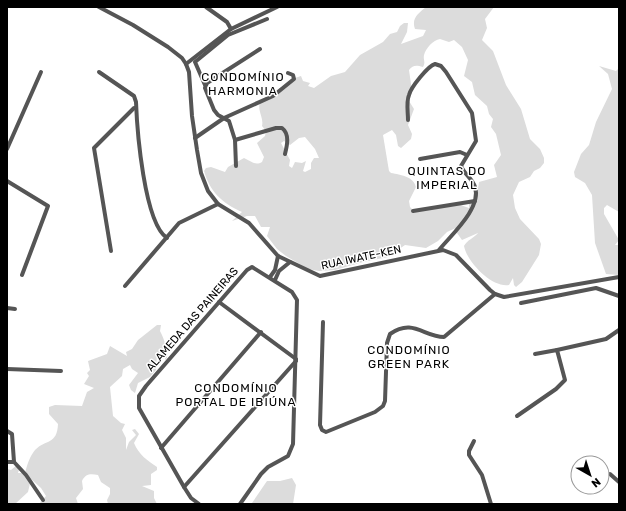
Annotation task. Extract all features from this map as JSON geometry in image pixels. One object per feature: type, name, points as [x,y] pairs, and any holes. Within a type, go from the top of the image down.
[{"type":"street","points":[[99,7],[133,25],[182,58],[186,64],[231,29],[277,7]]},
{"type":"street","points":[[206,7],[227,22],[231,29]]},
{"type":"street","points":[[236,166],[235,140],[230,124],[214,110],[205,84],[195,62],[228,35],[267,19]]},
{"type":"street","points":[[205,84],[260,49]]},
{"type":"street","name":"RUA IWATE-KEN","points":[[186,64],[189,72],[195,138],[204,182],[212,198],[218,204],[249,223],[278,256],[314,274],[325,275],[439,250]]},
{"type":"street","points":[[408,120],[408,101],[411,89],[429,67],[438,64],[446,72],[472,113],[476,141],[461,166],[471,178],[476,188],[475,201],[468,215],[439,250]]},
{"type":"street","points":[[7,149],[41,72]]},
{"type":"street","points":[[100,72],[134,96],[141,161],[150,209],[158,229],[167,238]]},
{"type":"street","points":[[195,138],[224,118],[273,96],[294,79],[293,74],[288,73]]},
{"type":"street","points":[[111,251],[94,148],[134,108],[136,108]]},
{"type":"street","points":[[235,140],[276,128],[282,128],[286,132],[288,140],[286,154]]},
{"type":"street","points":[[420,159],[460,152],[467,155]]},
{"type":"street","points":[[7,181],[48,206],[22,275]]},
{"type":"street","points":[[413,211],[475,201]]},
{"type":"street","points":[[125,286],[182,220],[218,204]]},
{"type":"street","points":[[439,250],[449,251],[456,255],[495,294],[504,297],[619,277]]},
{"type":"street","points":[[270,277],[275,270],[278,256]]},
{"type":"street","points":[[275,280],[279,271],[290,262]]},
{"type":"street","name":"ALAMEDA DAS PAINEIRAS","points":[[199,504],[191,498],[161,448],[139,408],[139,396],[219,302],[250,268],[254,267],[292,292],[297,300],[293,444],[291,454],[261,474],[240,504]]},
{"type":"street","points":[[521,303],[596,288],[619,296]]},
{"type":"street","points":[[323,322],[320,425],[322,430],[326,432],[375,412],[383,406],[385,401],[387,343],[390,334],[396,331],[413,328],[438,337],[447,336],[495,294]]},
{"type":"street","points":[[184,487],[296,360],[261,332],[219,302]]},
{"type":"street","points":[[7,308],[15,309]]},
{"type":"street","points":[[535,354],[606,339],[619,330]]},
{"type":"street","points":[[161,448],[261,332]]},
{"type":"street","points":[[517,416],[564,382],[564,373],[557,350]]},
{"type":"street","points":[[7,369],[61,371]]},
{"type":"street","points":[[7,431],[12,434],[14,462],[26,475],[43,500]]},
{"type":"street","points":[[474,441],[469,451],[469,455],[482,476],[491,504]]},
{"type":"street","points":[[7,462],[14,462]]},
{"type":"street","points":[[610,474],[619,482]]},
{"type":"shaded area","points":[[426,7],[494,7],[485,19],[487,28],[482,40],[493,51],[506,85],[521,109],[530,139],[540,149],[544,158],[544,163],[540,168],[534,171],[530,177],[519,182],[513,195],[515,208],[520,219],[539,239],[541,244],[539,255],[522,282],[516,287],[514,285],[513,278],[509,285],[502,285],[481,273],[470,259],[464,246],[478,233],[462,240],[457,233],[458,227],[447,232],[438,241],[426,248],[405,245],[388,257],[335,270],[319,271],[308,269],[277,249],[267,236],[270,227],[261,227],[255,216],[247,216],[232,221],[242,212],[228,205],[213,191],[204,171],[206,168],[211,167],[225,172],[228,167],[244,158],[255,163],[262,162],[264,157],[257,143],[265,136],[266,131],[262,126],[259,108],[260,102],[295,78],[301,76],[303,81],[310,83],[308,86],[314,88],[331,76],[345,72],[360,55],[383,42],[390,34],[397,32],[400,26],[404,23],[408,23],[407,32],[401,44],[423,36],[426,30],[415,29],[414,22],[416,16]],"holes":[[[440,39],[449,42],[454,40],[462,47],[468,60],[464,76],[472,82],[475,95],[487,106],[489,114],[493,119],[491,127],[496,134],[501,155],[494,165],[497,177],[479,182],[476,202],[473,204],[469,200],[469,208],[455,203],[413,210],[410,207],[409,201],[416,187],[409,178],[403,175],[391,173],[389,171],[383,135],[392,130],[396,135],[398,146],[401,148],[411,139],[412,134],[408,125],[414,109],[409,101],[412,91],[409,70],[415,66],[423,67],[426,50],[432,43]],[[305,137],[315,149],[319,158],[314,158],[311,163],[311,169],[305,172],[303,171],[306,161],[302,163],[295,162],[292,168],[289,166],[290,160],[281,143],[284,141],[290,145],[299,138]]]},
{"type":"shaded area","points":[[599,66],[616,71],[619,68],[619,212],[607,205],[604,208],[604,214],[619,240],[615,245],[619,245],[618,275],[606,274],[595,243],[592,195],[585,183],[575,177],[574,172],[581,154],[589,145],[596,122],[612,89],[608,74]]},
{"type":"shaded area","points":[[157,325],[161,325],[160,331],[166,348],[167,358],[165,360],[165,356],[162,353],[157,354],[156,370],[150,377],[138,383],[135,393],[131,390],[129,385],[138,373],[132,369],[130,365],[123,369],[122,376],[110,387],[113,416],[121,423],[125,424],[122,430],[126,438],[126,450],[129,442],[136,435],[132,430],[135,429],[139,434],[134,443],[138,451],[157,467],[157,470],[151,474],[151,485],[142,486],[154,491],[154,498],[157,504],[108,504],[107,500],[110,494],[110,488],[101,482],[98,475],[91,474],[87,475],[82,481],[83,489],[76,498],[78,504],[39,504],[46,496],[41,488],[31,479],[28,492],[15,504],[7,504],[7,469],[11,470],[17,465],[19,470],[18,473],[25,473],[35,450],[53,439],[56,435],[58,424],[49,414],[49,407],[55,405],[82,406],[87,392],[94,388],[84,384],[89,376],[87,373],[90,370],[88,361],[107,354],[110,346],[127,356],[126,352],[132,349],[138,340]]},
{"type":"shaded area","points":[[292,478],[296,485],[293,504],[252,503],[267,481],[280,481]]},
{"type":"district","name":"CONDOMÍNIO HARMONIA","points":[[243,84]]},
{"type":"district","name":"QUINTAS DO IMPERIAL","points":[[447,178]]},
{"type":"district","name":"CONDOMÍNIO GREEN PARK","points":[[409,357]]},
{"type":"district","name":"CONDOMÍNIO PORTAL DE IBIÚNA","points":[[236,395]]}]
